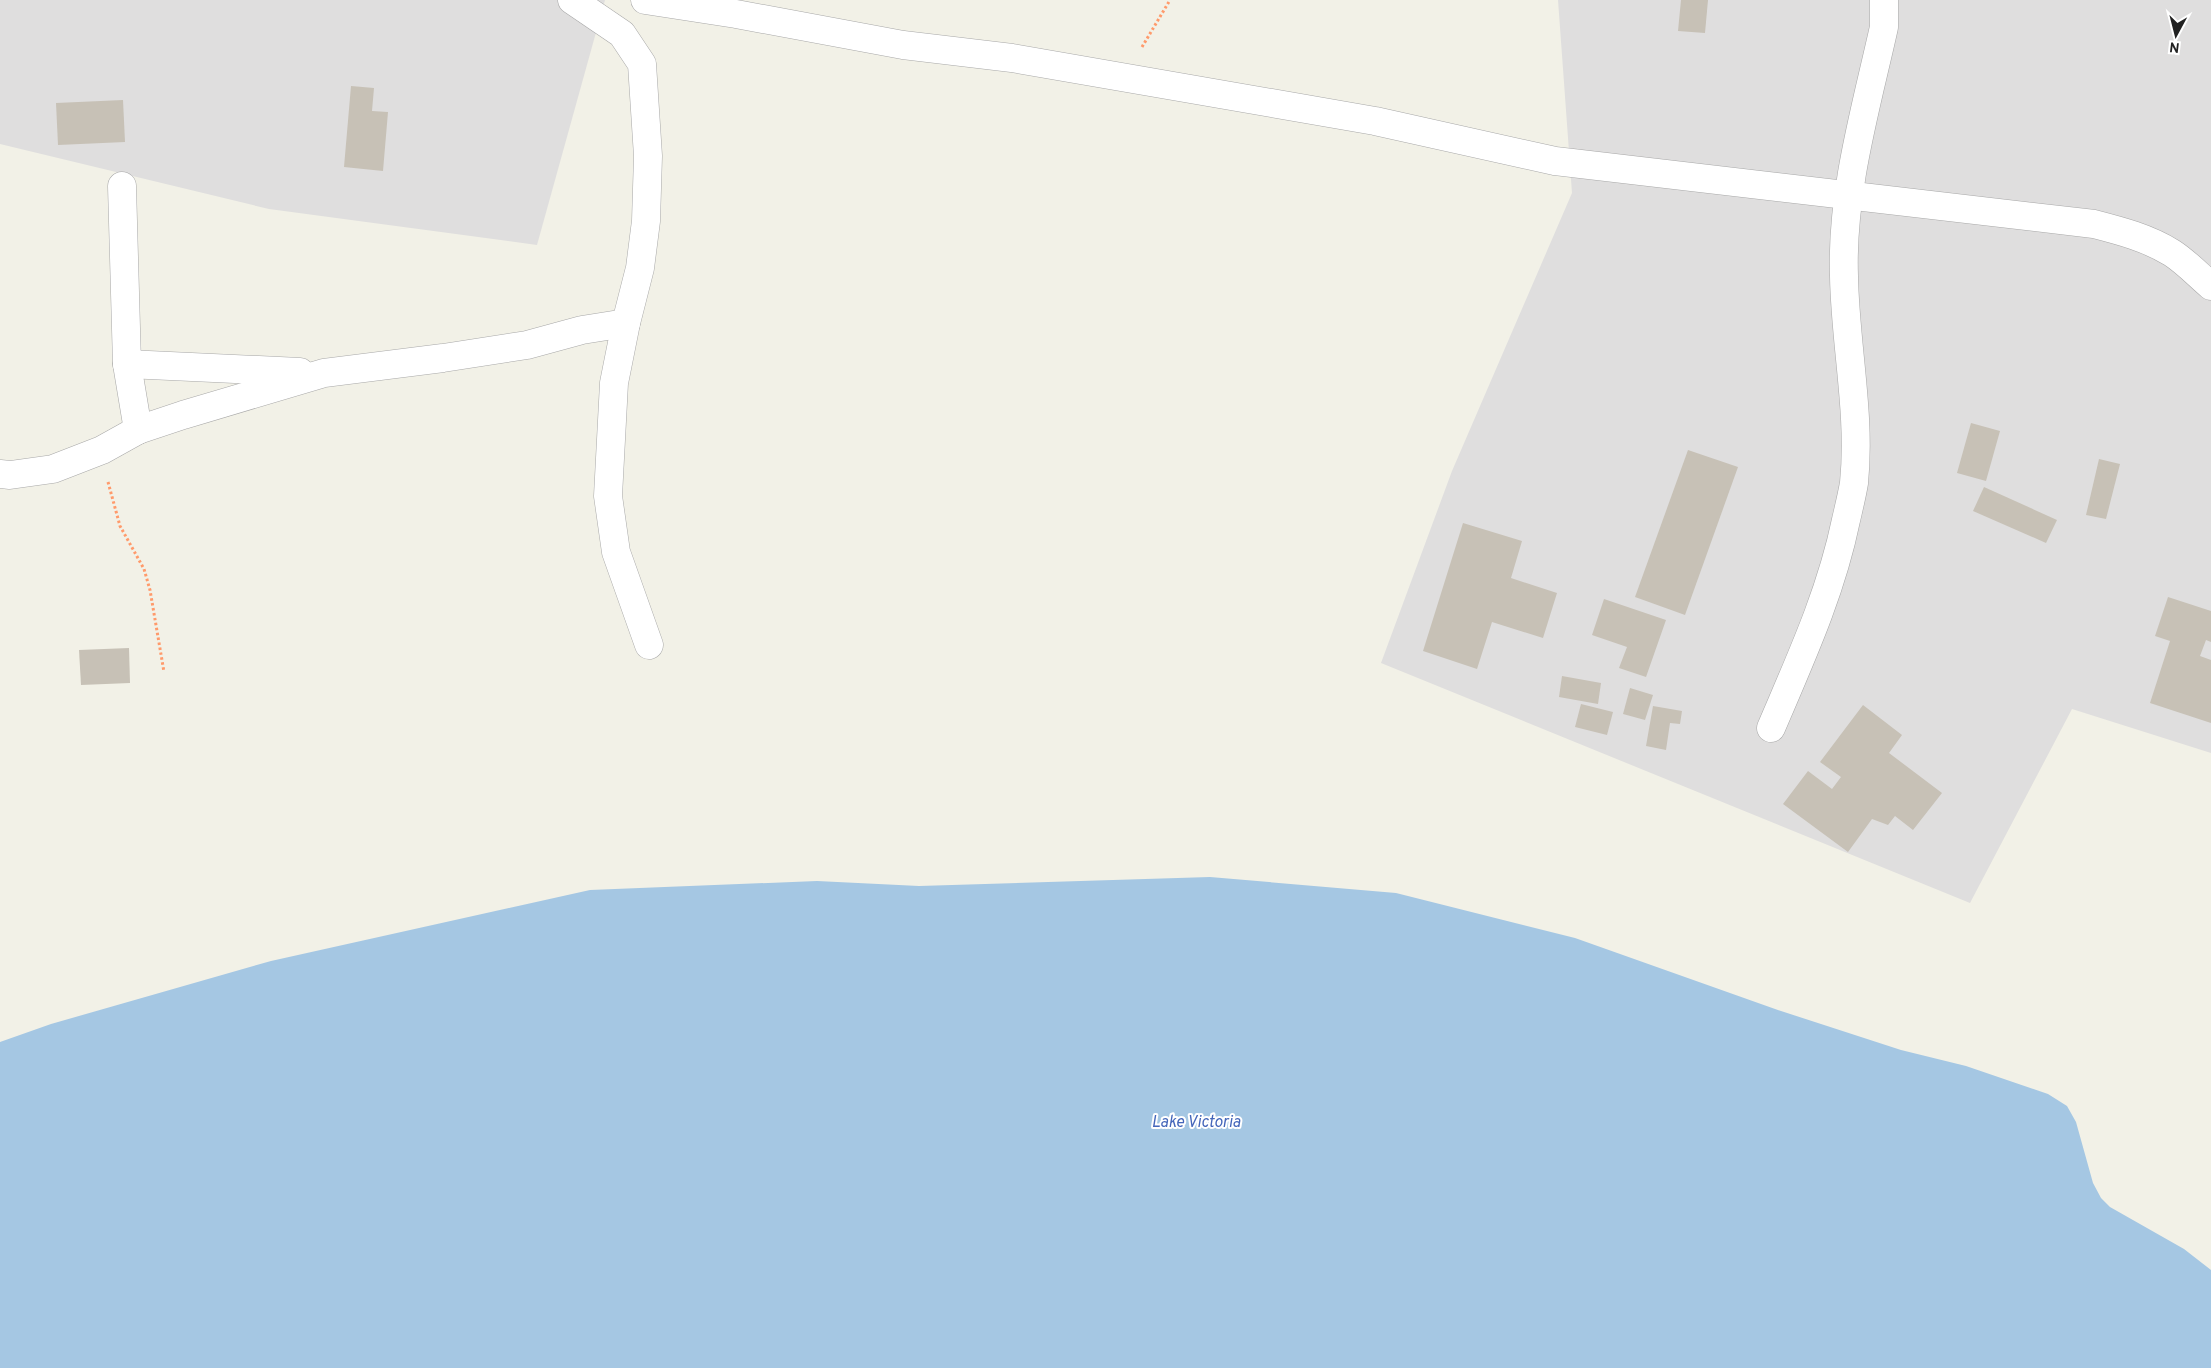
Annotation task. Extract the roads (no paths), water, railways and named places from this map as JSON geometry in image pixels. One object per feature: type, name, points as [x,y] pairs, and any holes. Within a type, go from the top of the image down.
[{"type":"street","points":[[572,0],[622,34],[642,64],[648,156],[646,221],[640,268],[614,383],[608,496],[616,552],[649,645]]},
{"type":"street","points":[[645,0],[736,14],[903,45],[1012,58],[1396,125],[1555,162],[2094,224],[2124,231],[2172,253],[2211,286]]},
{"type":"street","points":[[1771,728],[1824,602],[1842,540],[1854,484],[1856,443],[1844,275],[1848,195],[1884,27],[1884,0]]},
{"type":"street","points":[[122,186],[127,364],[138,430]]},
{"type":"street","points":[[0,474],[10,475],[53,469],[102,450],[138,430],[324,373],[509,348],[582,330],[626,324]]},
{"type":"street","points":[[127,364],[324,373]]},
{"type":"water","name":"Lake Victoria","points":[[1210,877],[1396,893],[1575,938],[1781,1011],[1901,1050],[1966,1066],[2048,1094],[2067,1106],[2076,1122],[2093,1183],[2101,1198],[2110,1207],[2184,1249],[2211,1270],[2211,1368],[0,1368],[0,1042],[51,1024],[271,961],[590,890],[817,881],[919,886]]}]
